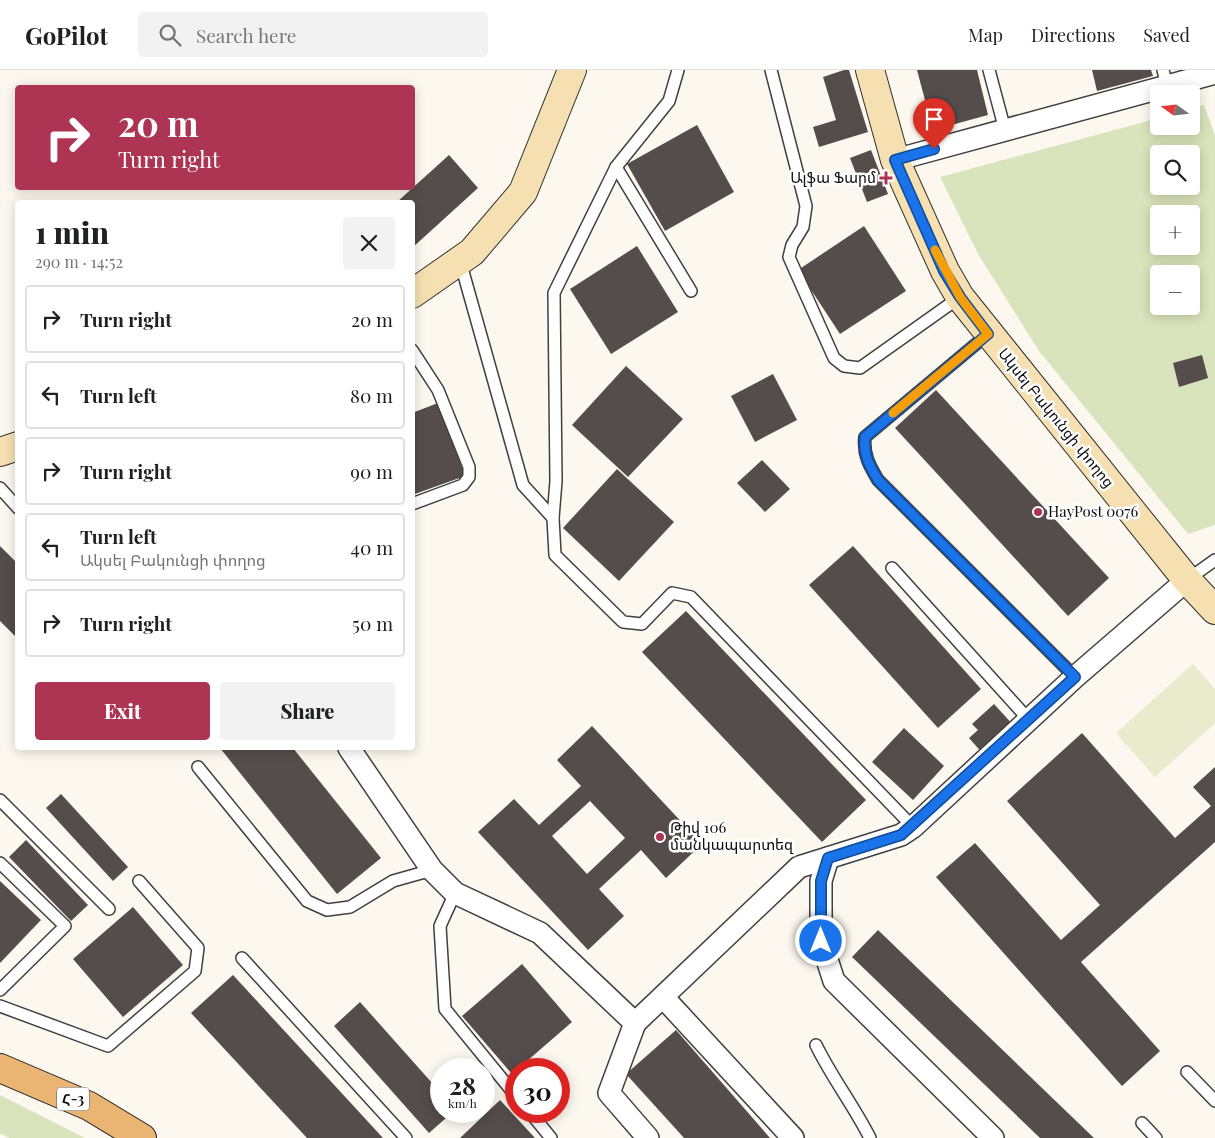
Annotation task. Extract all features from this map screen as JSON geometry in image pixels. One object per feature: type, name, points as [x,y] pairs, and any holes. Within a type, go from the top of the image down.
[{"type":"main road","name":"Հ-3","points":[[0,1068],[89,1106],[142,1138]]},
{"type":"street","points":[[415,292],[472,252],[523,192],[572,70]]},
{"type":"street","name":"Ակսել Բակունցի փողոց","points":[[870,70],[895,160],[944,271],[960,297],[1187,580],[1215,610]]},
{"type":"street","points":[[895,160],[1004,130],[1165,78],[1215,73]]},
{"type":"street","points":[[0,452],[15,447]]},
{"type":"street","points":[[648,1138],[609,1093],[635,1023],[799,867],[901,835],[912,827],[1075,677],[1187,580]]},
{"type":"street","points":[[350,750],[432,870],[455,894],[540,933],[635,1023]]},
{"type":"street","points":[[828,858],[821,881],[821,941],[834,981],[993,1138]]},
{"type":"street","points":[[663,997],[793,1138]]},
{"type":"lane","points":[[678,70],[670,101],[616,167],[554,293],[556,481],[553,518],[555,555],[623,622],[642,624],[672,593],[690,597],[912,827]]},
{"type":"lane","points":[[771,70],[806,206],[803,227],[792,245],[789,257],[834,358],[844,366],[860,368],[960,297]]},
{"type":"lane","points":[[989,70],[1004,130]]},
{"type":"lane","points":[[616,167],[691,291]]},
{"type":"lane","points":[[460,261],[523,485],[553,518]]},
{"type":"lane","points":[[988,334],[865,437],[866,459],[878,480],[1075,677]]},
{"type":"lane","points":[[415,355],[438,390],[469,467],[469,477],[463,485],[415,503]]},
{"type":"lane","points":[[0,488],[15,505]]},
{"type":"lane","points":[[1187,580],[1215,560]]},
{"type":"lane","points":[[892,568],[1029,720]]},
{"type":"lane","points":[[198,767],[307,901],[327,910],[350,907],[393,880],[432,870]]},
{"type":"lane","points":[[0,800],[109,909]]},
{"type":"lane","points":[[0,863],[65,926],[0,990]]},
{"type":"lane","points":[[0,1006],[108,1046],[195,971],[198,948],[139,881]]},
{"type":"lane","points":[[455,894],[440,926],[445,1009],[505,1083]]},
{"type":"lane","points":[[242,958],[406,1138]]},
{"type":"lane","points":[[816,1045],[828,1069],[860,1117],[870,1138]]},
{"type":"lane","points":[[1187,1072],[1215,1101]]},
{"type":"lane","points":[[539,1123],[551,1138]]},
{"type":"lane","points":[[1142,1123],[1156,1138]]},
{"type":"green space","points":[[1204,105],[1215,135],[1215,525],[1188,534],[1039,351],[978,254],[940,177],[1150,120],[1150,135],[1200,135],[1200,106]]},
{"type":"green space","points":[[1193,664],[1215,689],[1215,723],[1155,777],[1116,733]]},
{"type":"green space","points":[[0,1095],[85,1138],[9,1138],[0,1133]]},
{"type":"building","points":[[849,70],[868,132],[819,147],[813,127],[836,120],[823,77]]},
{"type":"building","points":[[917,70],[977,70],[988,115],[933,130]]},
{"type":"building","points":[[1092,70],[1151,70],[1153,76],[1097,91]]},
{"type":"building","points":[[697,125],[734,192],[665,231],[627,164]]},
{"type":"building","points":[[871,150],[888,194],[867,202],[850,158]]},
{"type":"building","points":[[449,155],[478,188],[415,245],[415,200],[399,200],[410,190],[415,190],[415,186]]},
{"type":"building","points":[[864,226],[906,291],[840,334],[798,270]]},
{"type":"building","points":[[637,246],[678,312],[611,354],[570,289]]},
{"type":"building","points":[[1202,355],[1208,378],[1179,387],[1173,363]]},
{"type":"building","points":[[626,366],[683,419],[628,477],[572,425]]},
{"type":"building","points":[[773,374],[797,420],[755,442],[731,396]]},
{"type":"building","points":[[936,390],[1109,578],[1068,616],[895,428]]},
{"type":"building","points":[[438,403],[465,476],[415,494],[415,412]]},
{"type":"building","points":[[762,460],[790,489],[765,512],[737,483]]},
{"type":"building","points":[[617,469],[674,522],[619,581],[563,528]]},
{"type":"building","points":[[0,546],[15,561],[15,636],[0,621]]},
{"type":"building","points":[[853,546],[981,689],[938,728],[809,585]]},
{"type":"building","points":[[686,611],[866,800],[822,842],[642,652]]},
{"type":"building","points":[[994,704],[1015,727],[984,755],[969,738],[978,730],[972,724]]},
{"type":"building","name":"Թիվ 106 մանկապարտեզ","points":[[592,726],[702,844],[666,878],[641,850],[599,889],[624,916],[588,950],[478,832],[514,799],[539,825],[581,786],[557,760]],"holes":[[[590,801],[625,838],[587,874],[552,836]]]},
{"type":"building","points":[[904,728],[944,766],[913,800],[872,762]]},
{"type":"building","points":[[1082,733],[1175,838],[1211,806],[1193,787],[1215,767],[1215,842],[1081,962],[1160,1051],[1122,1086],[936,877],[975,843],[1061,940],[1100,905],[1007,801]]},
{"type":"building","points":[[222,750],[295,750],[381,858],[337,894]]},
{"type":"building","points":[[61,794],[128,867],[113,881],[46,808]]},
{"type":"building","points":[[26,840],[88,905],[71,921],[9,857]]},
{"type":"building","points":[[0,881],[41,920],[0,963]]},
{"type":"building","points":[[133,907],[183,965],[123,1017],[73,959]]},
{"type":"building","points":[[878,930],[1094,1138],[1040,1138],[852,957]]},
{"type":"building","points":[[522,964],[572,1022],[530,1058],[505,1058],[505,1066],[462,1016]]},
{"type":"building","points":[[233,975],[383,1138],[307,1138],[191,1013]]},
{"type":"building","points":[[360,1002],[430,1081],[430,1123],[440,1123],[429,1133],[334,1026]]},
{"type":"building","points":[[676,1030],[770,1138],[684,1138],[626,1074]]},
{"type":"building","points":[[500,1100],[505,1105],[505,1123],[521,1123],[535,1138],[460,1138],[476,1123],[495,1123],[495,1105]]},
{"type":"slow traffic","points":[[893,413],[988,334],[960,297],[944,271],[935,250]]},
{"type":"place","name":"Ալֆա Ֆարմ","points":[[886,178]]},
{"type":"place","name":"HayPost 0076","points":[[1038,512]]},
{"type":"place","name":"Թիվ 106 մանկապարտեզ","points":[[660,837]]},
{"type":"route","points":[[821,941],[821,881],[828,858],[901,835],[912,827],[1075,677],[878,480],[866,459],[865,437],[988,334],[960,297],[944,271],[895,160],[934,149]]}]
